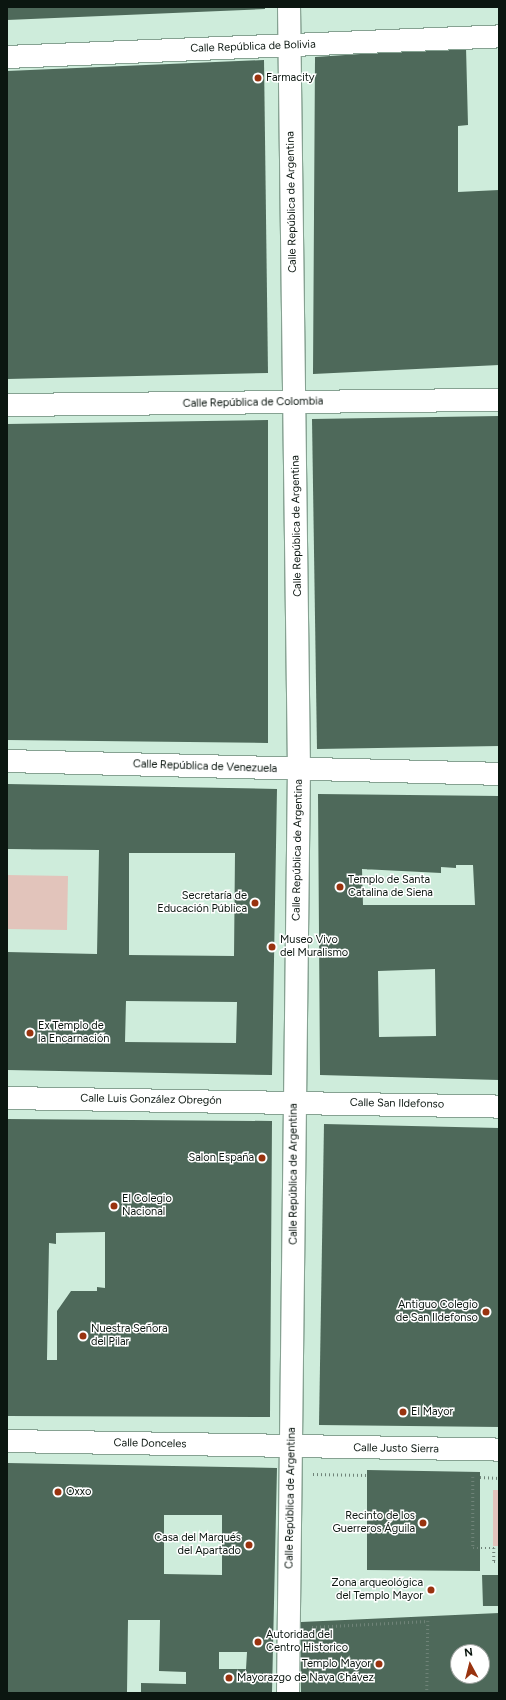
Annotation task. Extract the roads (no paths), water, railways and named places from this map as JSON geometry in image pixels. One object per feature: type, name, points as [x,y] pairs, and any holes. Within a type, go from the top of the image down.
[{"type":"street","name":"Calle República de Argentina","points":[[288,1693],[299,770],[296,403],[289,7]]},
{"type":"street","name":"Calle República de Bolivia","points":[[7,57],[499,36]]},
{"type":"street","name":"Calle República de Colombia","points":[[7,405],[499,400]]},
{"type":"street","name":"Calle República de Venezuela","points":[[7,761],[299,770],[499,774]]},
{"type":"street","name":"Calle Luis González Obregón","points":[[7,1098],[294,1102]]},
{"type":"street","name":"Calle San Ildefonso","points":[[294,1102],[499,1107]]},
{"type":"street","name":"Calle Donceles","points":[[7,1441],[292,1447]]},
{"type":"street","name":"Calle Justo Sierra","points":[[292,1447],[499,1450]]},
{"type":"place","name":"Farmacity","points":[[258,78]]},
{"type":"place","name":"Templo de Santa Catalina de Siena","points":[[340,887]]},
{"type":"place","name":"Secretaría de Educación Pública","points":[[255,903]]},
{"type":"place","name":"Museo Vivo del Muralismo","points":[[272,947]]},
{"type":"place","name":"Ex Templo de la Encarnación","points":[[30,1033]]},
{"type":"place","name":"Salon España","points":[[262,1158]]},
{"type":"place","name":"El Colegio Nacional","points":[[114,1206]]},
{"type":"place","name":"Antiguo Colegio de San Ildefonso","points":[[486,1312]]},
{"type":"place","name":"Nuestra Señora del Pilar","points":[[83,1336]]},
{"type":"place","name":"El Mayor","points":[[403,1412]]},
{"type":"place","name":"Oxxo","points":[[58,1492]]},
{"type":"place","name":"Recinto de los Guerreros Águila","points":[[423,1523]]},
{"type":"place","name":"Casa del Marqués del Apartado","points":[[249,1545]]},
{"type":"place","name":"Zona arqueológica del Templo Mayor","points":[[431,1590]]},
{"type":"place","name":"Autoridad del Centro Historico","points":[[258,1642]]},
{"type":"place","name":"Templo Mayor","points":[[379,1664]]},
{"type":"place","name":"Mayorazgo de Nava Chávez","points":[[229,1678]]}]
